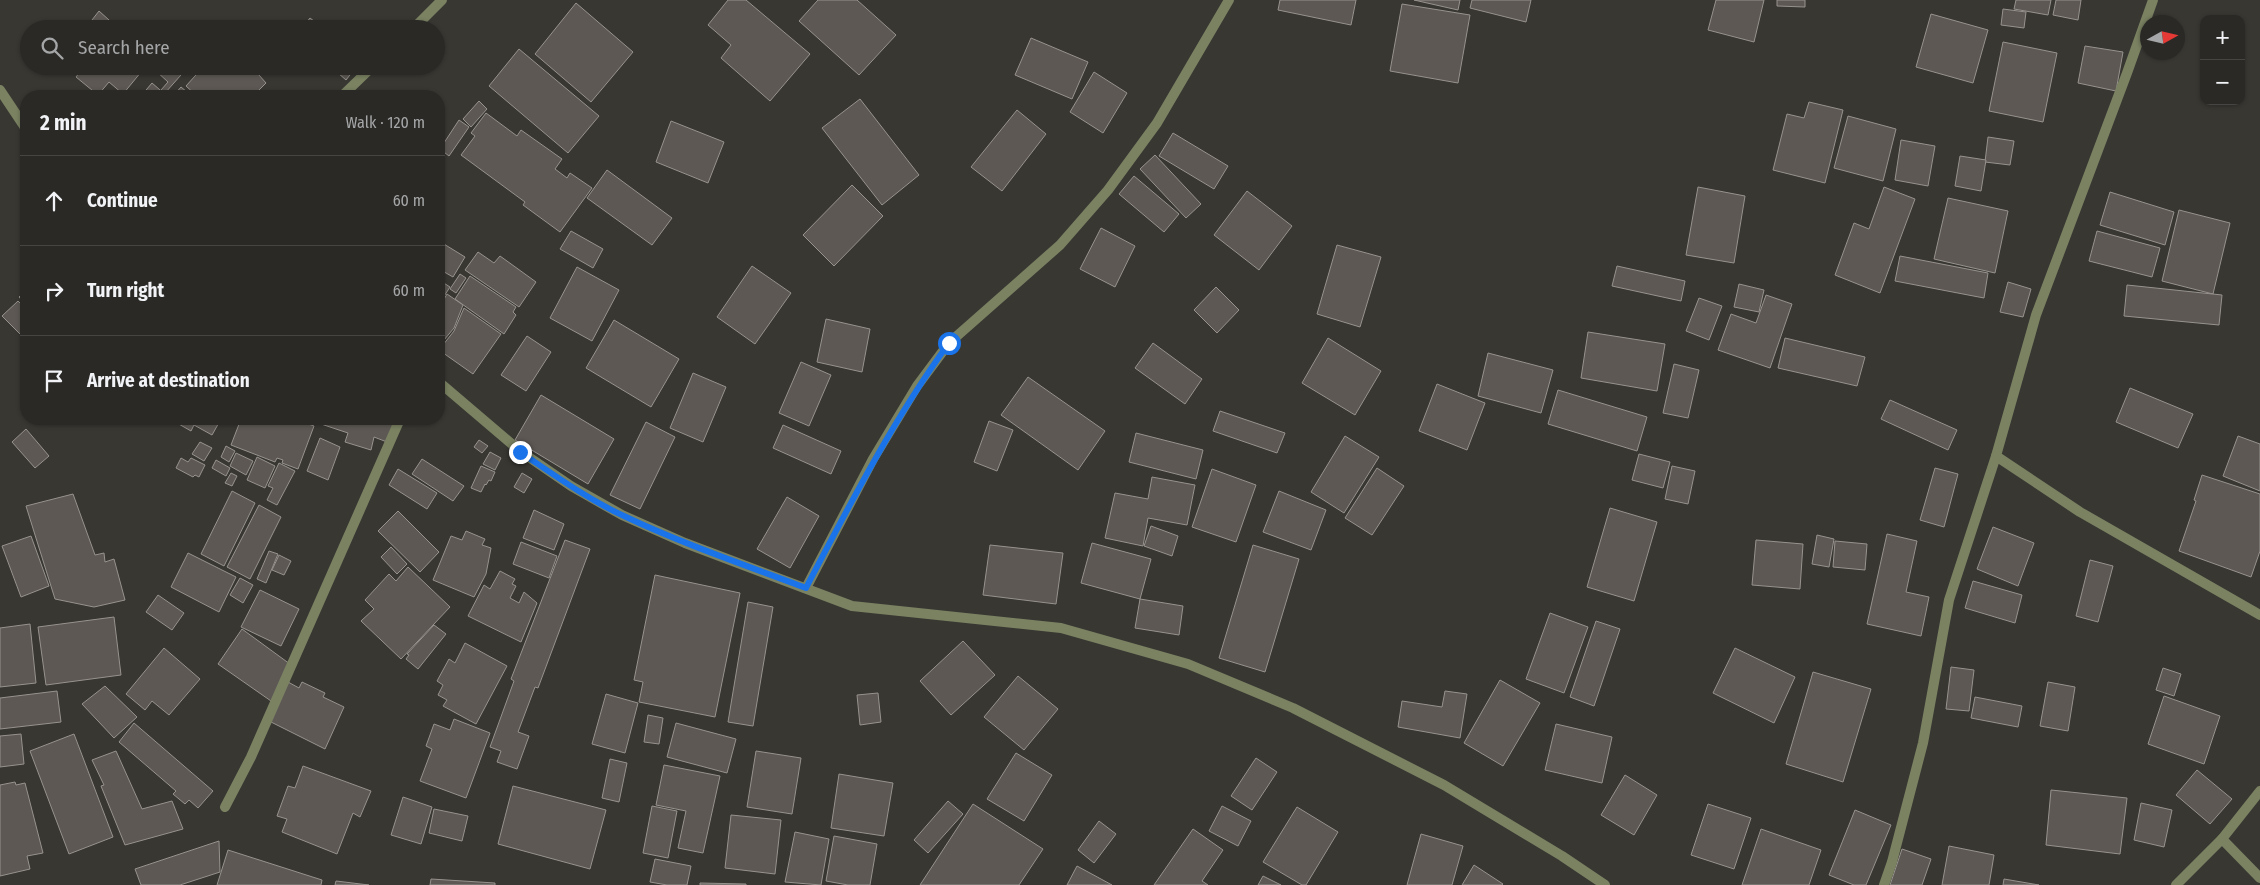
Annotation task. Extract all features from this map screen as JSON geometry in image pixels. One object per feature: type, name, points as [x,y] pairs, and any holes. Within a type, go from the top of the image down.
[{"type":"street","points":[[421,20],[442,0]]},
{"type":"street","points":[[806,588],[873,459],[918,386],[949,343],[1060,245],[1108,190],[1157,123],[1229,0]]},
{"type":"street","points":[[1884,885],[1892,862],[1923,743],[1949,600],[1996,456],[2036,315],[2153,0]]},
{"type":"street","points":[[348,90],[364,75]]},
{"type":"street","points":[[0,90],[20,120]]},
{"type":"street","points":[[445,387],[520,452],[570,486],[622,516],[685,543],[852,606],[1061,628],[1188,664],[1293,708],[1444,785],[1562,856],[1605,885]]},
{"type":"street","points":[[225,807],[255,748],[397,425]]},
{"type":"street","points":[[1996,456],[2080,512],[2260,615]]},
{"type":"street","points":[[2176,885],[2222,839],[2260,791]]},
{"type":"street","points":[[2222,839],[2260,878]]},
{"type":"building","points":[[728,0],[746,0],[810,54],[770,101],[721,58],[731,45],[708,25]]},
{"type":"building","points":[[818,0],[857,0],[896,35],[859,75],[799,21]]},
{"type":"building","points":[[1280,0],[1356,0],[1351,25],[1278,10]]},
{"type":"building","points":[[1414,0],[1460,0],[1458,10]]},
{"type":"building","points":[[1472,0],[1531,0],[1526,22],[1470,8]]},
{"type":"building","points":[[1716,0],[1764,0],[1754,42],[1708,30]]},
{"type":"building","points":[[1777,0],[1805,0],[1805,7],[1777,6]]},
{"type":"building","points":[[2016,0],[2051,0],[2048,15],[2014,9]]},
{"type":"building","points":[[2056,0],[2081,0],[2078,20],[2053,15]]},
{"type":"building","points":[[576,3],[633,52],[591,102],[535,54]]},
{"type":"building","points":[[1402,4],[1470,15],[1458,83],[1390,71]]},
{"type":"building","points":[[2003,9],[2026,12],[2024,28],[2001,25]]},
{"type":"building","points":[[99,11],[109,20],[92,20]]},
{"type":"building","points":[[1931,14],[1988,30],[1973,83],[1916,67]]},
{"type":"building","points":[[1031,38],[1088,62],[1072,99],[1015,75]]},
{"type":"building","points":[[2003,42],[2057,53],[2043,122],[1989,111]]},
{"type":"building","points":[[2085,46],[2123,52],[2116,91],[2078,83]]},
{"type":"building","points":[[519,49],[599,116],[568,153],[489,86]]},
{"type":"building","points":[[1094,72],[1127,93],[1103,133],[1070,112]]},
{"type":"building","points":[[78,75],[139,75],[126,90],[118,90],[109,82],[102,90],[92,90],[76,77]]},
{"type":"building","points":[[160,75],[181,75],[168,90],[161,90],[168,82]]},
{"type":"building","points":[[196,75],[259,75],[266,83],[259,90],[190,90],[186,86]]},
{"type":"building","points":[[340,75],[350,75],[346,80]]},
{"type":"building","points":[[152,83],[160,90],[146,90]]},
{"type":"building","points":[[860,99],[919,175],[882,205],[822,128]]},
{"type":"building","points":[[479,101],[487,109],[471,127],[463,119]]},
{"type":"building","points":[[1809,102],[1843,110],[1825,183],[1773,170],[1787,114],[1804,118]]},
{"type":"building","points":[[1017,110],[1046,134],[1002,191],[971,167]]},
{"type":"building","points":[[486,113],[517,136],[521,130],[562,159],[555,169],[567,178],[570,173],[592,188],[560,232],[523,205],[525,202],[461,155],[475,136],[471,133]]},
{"type":"building","points":[[1848,116],[1896,129],[1883,181],[1834,168]]},
{"type":"building","points":[[459,120],[469,127],[449,156],[445,153],[445,141]]},
{"type":"building","points":[[671,121],[724,142],[708,183],[656,162]]},
{"type":"building","points":[[1173,133],[1228,166],[1214,189],[1159,156]]},
{"type":"building","points":[[1988,137],[2014,141],[2010,165],[1985,162]]},
{"type":"building","points":[[1901,140],[1935,146],[1928,186],[1895,180]]},
{"type":"building","points":[[1155,155],[1201,204],[1186,218],[1140,169]]},
{"type":"building","points":[[1960,156],[1986,160],[1981,191],[1955,186]]},
{"type":"building","points":[[607,170],[672,218],[652,245],[587,198]]},
{"type":"building","points":[[1134,176],[1179,214],[1164,232],[1119,194]]},
{"type":"building","points":[[852,185],[883,216],[834,266],[803,235]]},
{"type":"building","points":[[1698,187],[1745,196],[1734,263],[1686,255]]},
{"type":"building","points":[[1884,187],[1915,199],[1880,293],[1835,275],[1854,223],[1869,229]]},
{"type":"building","points":[[1247,191],[1292,226],[1259,270],[1214,235]]},
{"type":"building","points":[[2110,192],[2174,212],[2165,245],[2100,225]]},
{"type":"building","points":[[1948,198],[2008,211],[1995,273],[1934,259]]},
{"type":"building","points":[[2179,210],[2230,223],[2213,294],[2162,281]]},
{"type":"building","points":[[1101,228],[1135,246],[1115,287],[1080,269]]},
{"type":"building","points":[[571,231],[603,249],[593,268],[560,249]]},
{"type":"building","points":[[2097,231],[2160,248],[2152,277],[2089,261]]},
{"type":"building","points":[[445,245],[465,257],[453,277],[445,272]]},
{"type":"building","points":[[1337,245],[1381,257],[1360,327],[1317,314]]},
{"type":"building","points":[[478,252],[494,263],[500,256],[536,282],[519,307],[465,270]]},
{"type":"building","points":[[1900,256],[1988,273],[1984,298],[1895,281]]},
{"type":"building","points":[[752,266],[791,293],[755,344],[717,317]]},
{"type":"building","points":[[1617,266],[1685,281],[1681,301],[1612,286]]},
{"type":"building","points":[[577,267],[619,290],[592,341],[550,318]]},
{"type":"building","points":[[460,274],[466,278],[456,293],[450,289]]},
{"type":"building","points":[[470,276],[516,307],[513,312],[516,315],[504,334],[455,299]]},
{"type":"building","points":[[2008,282],[2031,289],[2023,317],[2000,312]]},
{"type":"building","points":[[445,284],[450,287],[445,295]]},
{"type":"building","points":[[1739,284],[1764,290],[1759,312],[1734,307]]},
{"type":"building","points":[[2127,285],[2222,295],[2219,325],[2124,316]]},
{"type":"building","points":[[1216,287],[1239,310],[1217,333],[1194,310]]},
{"type":"building","points":[[447,294],[463,305],[454,328],[445,339],[445,298]]},
{"type":"building","points":[[1766,295],[1792,304],[1770,368],[1718,350],[1731,314],[1756,323]]},
{"type":"building","points":[[1699,298],[1722,306],[1709,340],[1686,331]]},
{"type":"building","points":[[18,301],[20,303],[20,334],[2,316]]},
{"type":"building","points":[[464,308],[501,334],[473,374],[445,354],[445,342],[454,331]]},
{"type":"building","points":[[826,319],[870,329],[862,372],[817,362]]},
{"type":"building","points":[[614,320],[679,359],[651,407],[586,368]]},
{"type":"building","points":[[1588,332],[1665,344],[1657,391],[1581,378]]},
{"type":"building","points":[[527,336],[551,352],[526,391],[501,375]]},
{"type":"building","points":[[1328,338],[1381,371],[1355,415],[1302,383]]},
{"type":"building","points":[[1785,338],[1865,357],[1857,386],[1778,368]]},
{"type":"building","points":[[1153,343],[1202,379],[1185,404],[1135,368]]},
{"type":"building","points":[[1488,353],[1553,370],[1541,413],[1478,396]]},
{"type":"building","points":[[801,362],[831,375],[809,426],[779,413]]},
{"type":"building","points":[[1674,364],[1699,370],[1688,418],[1663,413]]},
{"type":"building","points":[[693,373],[726,387],[703,442],[670,428]]},
{"type":"building","points":[[1028,377],[1105,431],[1078,470],[1001,415]]},
{"type":"building","points":[[1437,384],[1485,403],[1467,450],[1419,431]]},
{"type":"building","points":[[2130,388],[2193,414],[2178,448],[2116,422]]},
{"type":"building","points":[[1558,390],[1647,417],[1637,451],[1548,424]]},
{"type":"building","points":[[541,395],[614,439],[588,484],[515,440]]},
{"type":"building","points":[[1890,400],[1957,430],[1948,450],[1881,419]]},
{"type":"building","points":[[1220,411],[1285,433],[1277,453],[1213,431]]},
{"type":"building","points":[[989,421],[1013,430],[997,471],[974,462]]},
{"type":"building","points":[[646,422],[675,437],[640,509],[610,495]]},
{"type":"building","points":[[180,425],[194,425],[191,431]]},
{"type":"building","points":[[194,425],[218,425],[212,435]]},
{"type":"building","points":[[239,425],[314,426],[298,469],[282,463],[283,460],[277,458],[275,462],[231,445]]},
{"type":"building","points":[[324,425],[393,425],[387,442],[374,437],[371,450],[345,442],[348,433]]},
{"type":"building","points":[[783,425],[841,451],[831,474],[773,448]]},
{"type":"building","points":[[26,429],[49,456],[35,468],[12,442]]},
{"type":"building","points":[[1136,433],[1203,450],[1196,479],[1129,462]]},
{"type":"building","points":[[1345,436],[1379,457],[1344,513],[1311,492]]},
{"type":"building","points":[[2238,436],[2260,444],[2260,491],[2223,476]]},
{"type":"building","points":[[320,438],[340,447],[328,480],[307,471]]},
{"type":"building","points":[[479,440],[488,446],[482,453],[474,447]]},
{"type":"building","points":[[200,442],[212,448],[204,461],[192,454]]},
{"type":"building","points":[[226,446],[235,451],[229,462],[221,457]]},
{"type":"building","points":[[490,452],[501,458],[495,470],[483,464]]},
{"type":"building","points":[[236,453],[253,461],[246,475],[230,466]]},
{"type":"building","points":[[1639,454],[1670,462],[1663,488],[1632,480]]},
{"type":"building","points":[[257,457],[275,466],[265,488],[247,480]]},
{"type":"building","points":[[181,458],[188,462],[191,458],[205,465],[199,477],[195,475],[193,477],[176,468]]},
{"type":"building","points":[[422,459],[464,486],[453,501],[412,474]]},
{"type":"building","points":[[216,460],[230,468],[226,476],[212,468]]},
{"type":"building","points":[[279,463],[295,471],[277,505],[267,500],[273,488],[268,486]]},
{"type":"building","points":[[481,466],[495,472],[491,481],[489,480],[485,484],[481,492],[471,488]]},
{"type":"building","points":[[1672,466],[1695,471],[1688,504],[1665,499]]},
{"type":"building","points":[[1377,468],[1404,486],[1372,535],[1345,518]]},
{"type":"building","points":[[1935,468],[1958,474],[1944,527],[1920,520]]},
{"type":"building","points":[[398,469],[437,493],[427,509],[389,485]]},
{"type":"building","points":[[1212,469],[1256,485],[1236,542],[1192,527]]},
{"type":"building","points":[[231,473],[237,476],[232,486],[225,483]]},
{"type":"building","points":[[522,473],[532,479],[524,493],[514,487]]},
{"type":"building","points":[[2202,475],[2260,494],[2260,551],[2251,577],[2179,551],[2196,501],[2194,500]]},
{"type":"building","points":[[1152,477],[1195,485],[1187,525],[1148,518],[1143,546],[1105,538],[1115,493],[1148,499]]},
{"type":"building","points":[[232,491],[255,503],[224,566],[201,554]]},
{"type":"building","points":[[1279,491],[1326,510],[1311,550],[1263,532]]},
{"type":"building","points":[[73,494],[95,555],[104,553],[105,562],[114,559],[125,600],[94,607],[55,599],[26,506]]},
{"type":"building","points":[[787,497],[819,516],[790,568],[757,549]]},
{"type":"building","points":[[259,505],[281,517],[250,579],[227,567]]},
{"type":"building","points":[[1610,508],[1657,522],[1634,601],[1587,587]]},
{"type":"building","points":[[534,510],[564,524],[554,550],[523,538]]},
{"type":"building","points":[[398,511],[439,552],[420,572],[378,531]]},
{"type":"building","points":[[1151,526],[1178,536],[1172,556],[1144,546]]},
{"type":"building","points":[[1993,527],[2034,543],[2018,586],[1977,569]]},
{"type":"building","points":[[466,531],[485,539],[482,545],[491,548],[486,574],[474,597],[433,580],[451,536],[462,540]]},
{"type":"building","points":[[1887,534],[1917,541],[1906,592],[1929,597],[1921,636],[1867,624]]},
{"type":"building","points":[[1817,535],[1834,539],[1829,567],[1812,564]]},
{"type":"building","points":[[31,536],[49,586],[21,597],[2,546]]},
{"type":"building","points":[[565,540],[590,549],[538,688],[535,687],[518,732],[529,736],[517,769],[497,762],[501,751],[490,747],[514,681],[511,679]]},
{"type":"building","points":[[1756,540],[1803,544],[1800,589],[1752,585]]},
{"type":"building","points":[[1835,541],[1867,544],[1865,570],[1833,567]]},
{"type":"building","points":[[521,542],[557,556],[549,578],[513,564]]},
{"type":"building","points":[[1092,543],[1151,559],[1140,599],[1081,583]]},
{"type":"building","points":[[990,545],[1063,553],[1056,604],[983,595]]},
{"type":"building","points":[[1253,545],[1299,559],[1265,672],[1219,658]]},
{"type":"building","points":[[391,547],[407,564],[397,574],[381,557]]},
{"type":"building","points":[[269,551],[278,554],[266,583],[257,579]]},
{"type":"building","points":[[188,553],[236,577],[219,612],[171,587]]},
{"type":"building","points":[[279,555],[291,561],[284,575],[272,570]]},
{"type":"building","points":[[2090,560],[2113,566],[2098,622],[2076,616]]},
{"type":"building","points":[[408,567],[450,607],[401,659],[361,621],[374,609],[365,600],[389,574],[396,581]]},
{"type":"building","points":[[500,571],[515,579],[512,584],[516,586],[510,598],[519,603],[524,592],[537,603],[521,642],[468,616],[484,585],[490,589]]},
{"type":"building","points":[[655,575],[740,593],[715,717],[639,702],[643,682],[634,680]]},
{"type":"building","points":[[240,578],[253,585],[243,603],[230,595]]},
{"type":"building","points":[[1973,581],[2022,595],[2015,623],[1965,608]]},
{"type":"building","points":[[260,590],[299,609],[281,646],[241,627]]},
{"type":"building","points":[[158,595],[184,613],[172,630],[146,612]]},
{"type":"building","points":[[1140,599],[1183,606],[1179,635],[1135,628]]},
{"type":"building","points":[[748,602],[773,607],[753,726],[728,722]]},
{"type":"building","points":[[1550,613],[1588,627],[1564,693],[1526,679]]},
{"type":"building","points":[[114,617],[121,675],[46,685],[38,627]]},
{"type":"building","points":[[1596,621],[1620,629],[1594,706],[1570,697]]},
{"type":"building","points":[[30,624],[36,683],[0,687],[0,628]]},
{"type":"building","points":[[434,625],[446,634],[418,669],[406,659],[409,655],[407,654]]},
{"type":"building","points":[[242,629],[294,667],[271,701],[218,664]]},
{"type":"building","points":[[963,641],[995,675],[951,715],[920,681]]},
{"type":"building","points":[[465,643],[507,666],[476,724],[443,706],[447,700],[438,695],[443,685],[437,681],[449,659],[455,663]]},
{"type":"building","points":[[164,648],[200,679],[169,715],[152,701],[145,710],[126,694]]},
{"type":"building","points":[[1735,648],[1795,677],[1774,723],[1713,693]]},
{"type":"building","points":[[1951,667],[1974,670],[1969,711],[1946,709]]},
{"type":"building","points":[[2163,668],[2181,674],[2174,696],[2156,690]]},
{"type":"building","points":[[1813,672],[1871,689],[1843,782],[1786,764]]},
{"type":"building","points":[[1018,676],[1058,709],[1024,750],[984,717]]},
{"type":"building","points":[[1500,680],[1540,703],[1503,766],[1464,743]]},
{"type":"building","points":[[288,682],[299,688],[302,682],[325,693],[323,697],[344,707],[325,749],[269,721]]},
{"type":"building","points":[[2048,682],[2075,687],[2068,731],[2040,726]]},
{"type":"building","points":[[105,686],[137,717],[114,738],[82,704]]},
{"type":"building","points":[[57,691],[61,722],[0,729],[0,698]]},
{"type":"building","points":[[1445,691],[1467,694],[1460,738],[1398,727],[1402,701],[1442,707]]},
{"type":"building","points":[[878,693],[881,722],[860,725],[857,695]]},
{"type":"building","points":[[606,694],[638,703],[625,753],[592,744]]},
{"type":"building","points":[[2164,696],[2220,716],[2204,764],[2148,744]]},
{"type":"building","points":[[1975,697],[2022,706],[2018,727],[1971,718]]},
{"type":"building","points":[[648,715],[663,718],[659,744],[644,742]]},
{"type":"building","points":[[454,719],[490,733],[466,798],[420,781],[432,749],[426,746],[434,724],[450,730]]},
{"type":"building","points":[[134,723],[213,791],[198,808],[189,800],[185,804],[173,794],[176,791],[119,742]]},
{"type":"building","points":[[676,723],[736,739],[727,773],[667,757]]},
{"type":"building","points":[[1556,724],[1612,737],[1602,783],[1545,770]]},
{"type":"building","points":[[21,734],[24,764],[0,767],[0,736]]},
{"type":"building","points":[[74,734],[113,837],[69,854],[30,751]]},
{"type":"building","points":[[116,751],[142,809],[172,801],[183,829],[125,845],[101,786],[104,785],[92,760]]},
{"type":"building","points":[[756,751],[801,758],[792,814],[747,807]]},
{"type":"building","points":[[1016,753],[1052,775],[1024,821],[987,799]]},
{"type":"building","points":[[1256,758],[1277,772],[1252,810],[1231,796]]},
{"type":"building","points":[[610,759],[627,763],[619,802],[602,798]]},
{"type":"building","points":[[664,765],[720,776],[703,853],[678,848],[686,811],[656,805]]},
{"type":"building","points":[[303,766],[371,791],[360,817],[353,813],[337,854],[282,832],[287,819],[277,816],[288,786],[295,788]]},
{"type":"building","points":[[2197,770],[2232,799],[2210,824],[2176,795]]},
{"type":"building","points":[[839,774],[893,783],[884,836],[831,828]]},
{"type":"building","points":[[1625,775],[1657,795],[1634,835],[1601,815]]},
{"type":"building","points":[[15,782],[16,785],[25,783],[43,853],[27,856],[30,869],[0,876],[0,785]]},
{"type":"building","points":[[513,786],[606,810],[590,869],[498,844]]},
{"type":"building","points":[[2051,790],[2127,798],[2120,854],[2046,845]]},
{"type":"building","points":[[403,797],[432,807],[421,844],[391,835]]},
{"type":"building","points":[[948,801],[963,814],[928,853],[914,840]]},
{"type":"building","points":[[2141,803],[2172,810],[2164,847],[2134,840]]},
{"type":"building","points":[[973,804],[1043,849],[1019,885],[920,885]]},
{"type":"building","points":[[1708,804],[1751,818],[1734,869],[1691,855]]},
{"type":"building","points":[[652,806],[677,811],[668,858],[643,853]]},
{"type":"building","points":[[1222,806],[1251,821],[1238,846],[1209,831]]},
{"type":"building","points":[[1297,807],[1338,832],[1306,885],[1302,885],[1263,862]]},
{"type":"building","points":[[434,809],[468,816],[462,841],[429,833]]},
{"type":"building","points":[[1855,810],[1891,825],[1866,885],[1854,885],[1829,875]]},
{"type":"building","points":[[731,815],[781,820],[775,874],[725,868]]},
{"type":"building","points":[[1099,821],[1116,834],[1094,863],[1078,850]]},
{"type":"building","points":[[1193,829],[1223,850],[1202,881],[1208,885],[1154,885]]},
{"type":"building","points":[[1761,829],[1821,850],[1809,885],[1742,885]]},
{"type":"building","points":[[795,832],[829,839],[821,885],[785,882]]},
{"type":"building","points":[[1421,834],[1463,846],[1452,885],[1407,885]]},
{"type":"building","points":[[834,836],[877,844],[870,885],[848,885],[826,881]]},
{"type":"building","points":[[219,841],[220,872],[180,885],[141,885],[135,869]]},
{"type":"building","points":[[1949,846],[1994,855],[1989,885],[1942,885]]},
{"type":"building","points":[[1902,849],[1931,859],[1922,885],[1890,885]]},
{"type":"building","points":[[228,850],[322,880],[321,885],[217,885]]},
{"type":"building","points":[[655,859],[691,866],[687,885],[667,885],[650,882]]},
{"type":"building","points":[[1474,865],[1503,884],[1462,885]]},
{"type":"building","points":[[1077,866],[1112,885],[1067,885]]},
{"type":"building","points":[[1263,876],[1281,885],[1258,885]]},
{"type":"building","points":[[431,879],[495,883],[495,885],[430,885]]},
{"type":"building","points":[[2004,879],[2039,885],[2003,885]]},
{"type":"building","points":[[336,881],[369,885],[335,885]]},
{"type":"building","points":[[700,883],[746,884],[746,885],[700,885]]},
{"type":"route","points":[[520,452],[570,486],[622,516],[685,543],[806,588],[873,459],[918,386],[949,343]]}]
